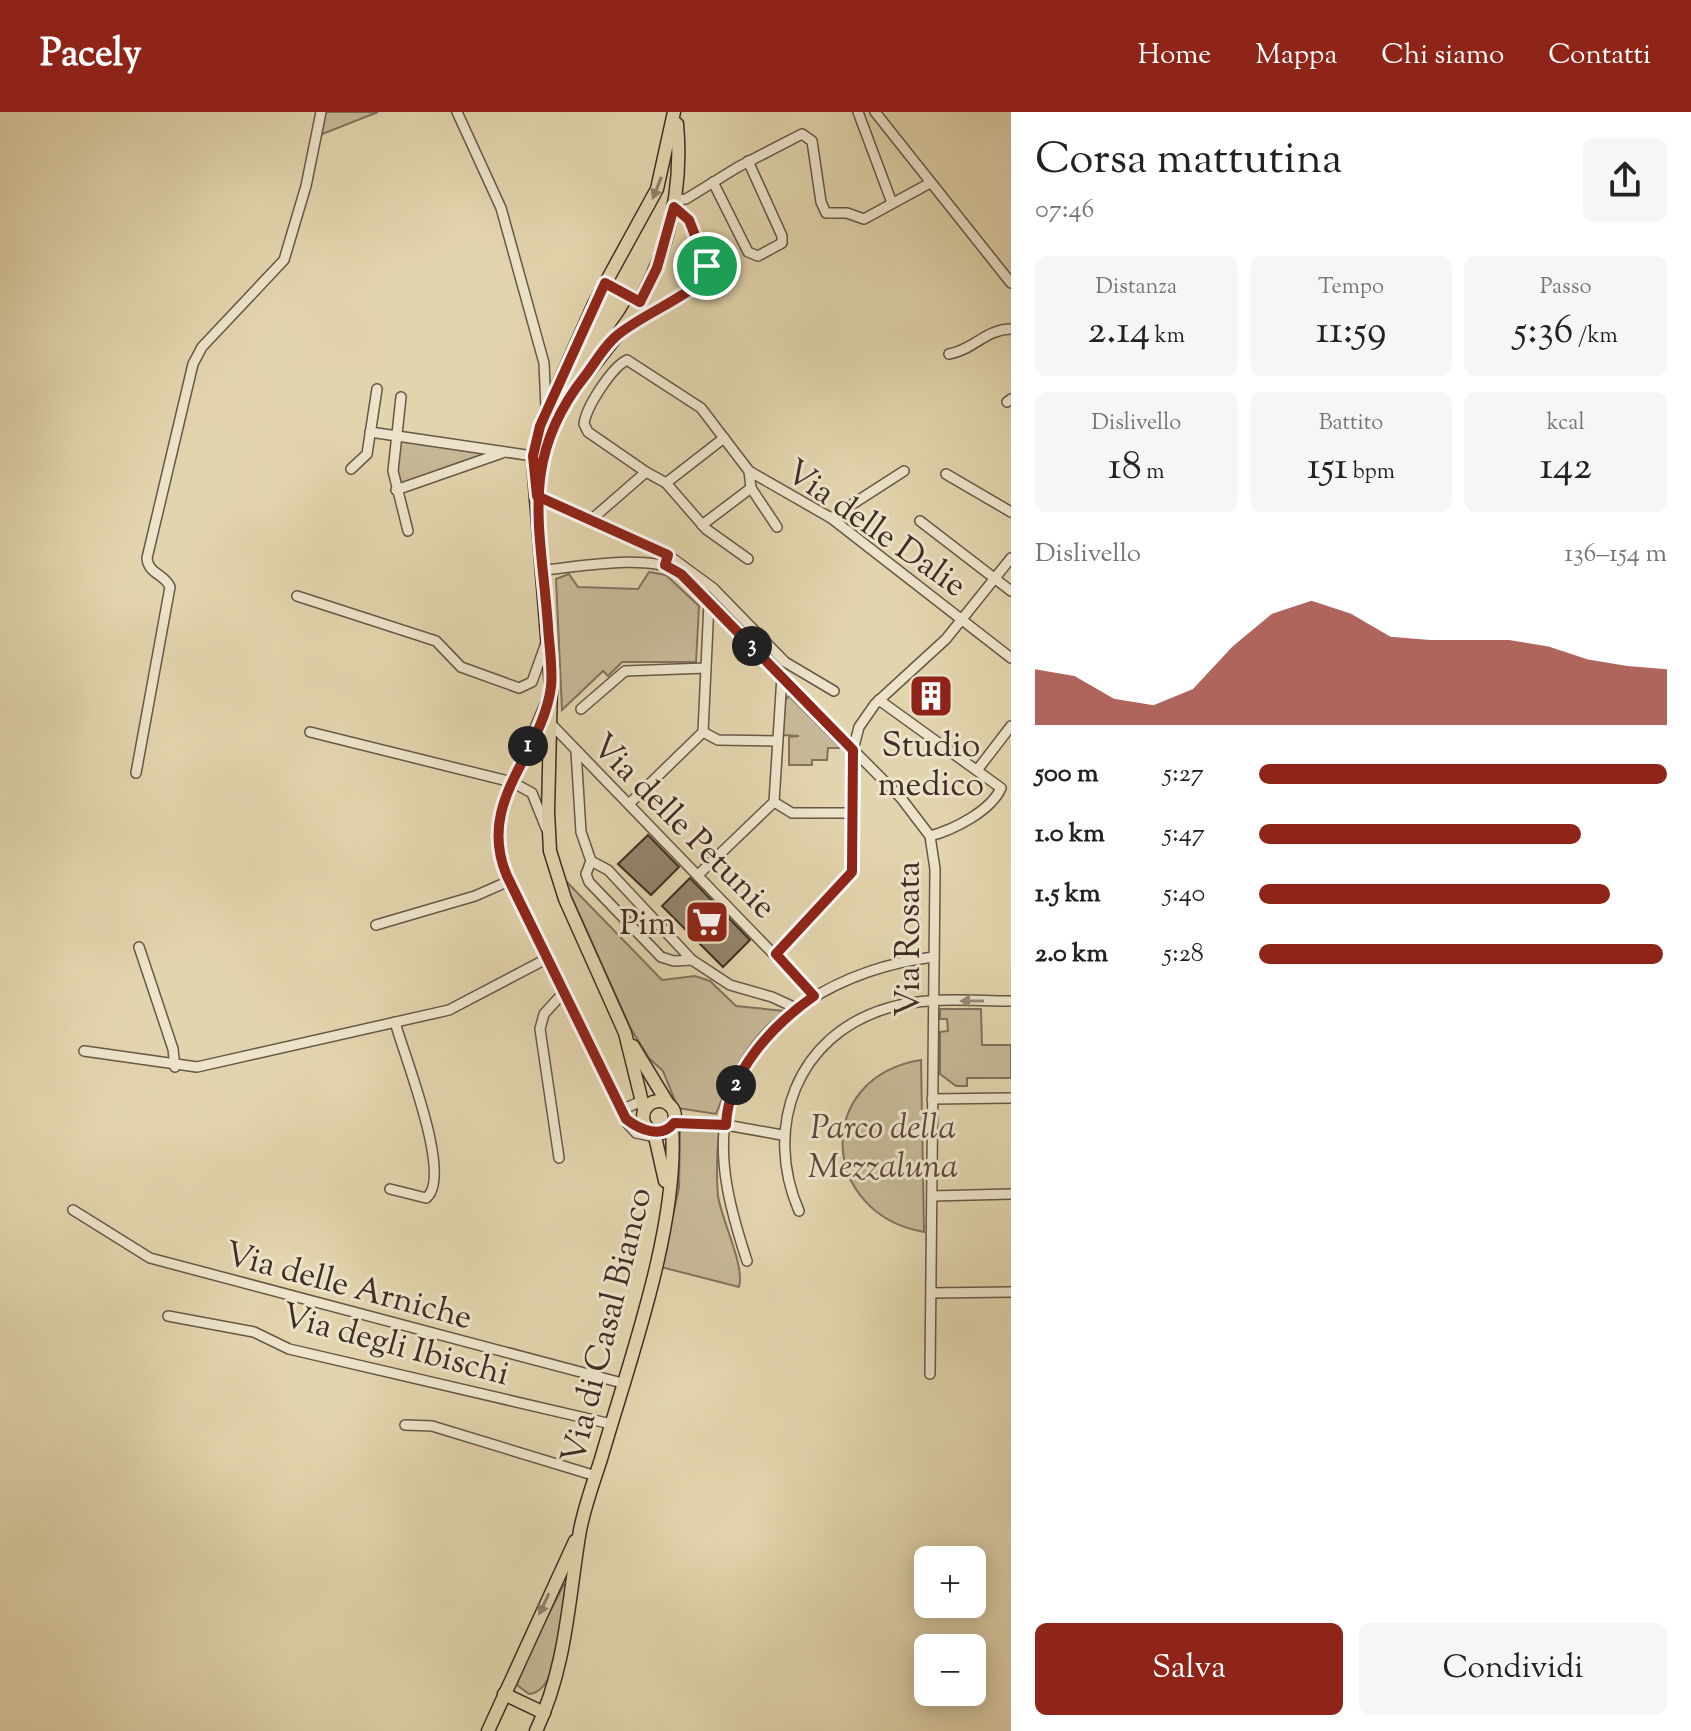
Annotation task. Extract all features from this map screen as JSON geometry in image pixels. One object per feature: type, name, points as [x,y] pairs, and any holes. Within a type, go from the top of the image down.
[{"type":"main road","points":[[537,496],[542,455],[558,414],[619,333],[640,302],[657,268],[678,202],[675,112]]},
{"type":"main road","points":[[652,1132],[666,1132],[674,1121],[667,1102],[625,1033],[559,883],[548,832],[551,687],[533,456],[546,411],[566,364],[605,283],[657,189],[675,112]]},
{"type":"main road","points":[[605,283],[640,302]]},
{"type":"main road","points":[[625,1033],[643,1106],[643,1120],[652,1132],[668,1196]]},
{"type":"main road","points":[[643,1106],[654,1101],[667,1102]]},
{"type":"main road","name":"Via di Casal Bianco","points":[[488,1731],[579,1534],[660,1247],[674,1121]]},
{"type":"main road","name":"Via di Casal Bianco","points":[[536,1731],[558,1678],[570,1620],[579,1534]]},
{"type":"main road","points":[[504,1694],[544,1713]]},
{"type":"street","points":[[136,773],[170,590],[167,581],[151,570],[147,558],[193,364],[202,347],[284,260],[306,186],[321,112]]},
{"type":"street","points":[[457,112],[498,199],[544,363],[546,411]]},
{"type":"street","points":[[858,112],[892,203]]},
{"type":"street","points":[[875,112],[1011,283]]},
{"type":"street","points":[[619,333],[688,292],[705,276],[703,250],[678,202],[748,161],[806,134],[812,141],[824,212],[847,213],[864,219],[930,183]]},
{"type":"street","points":[[713,182],[748,252],[758,256],[776,249],[782,243],[782,236],[748,161]]},
{"type":"street","points":[[949,354],[965,350],[995,331],[1011,329]]},
{"type":"street","points":[[748,559],[702,525],[666,483],[590,433],[584,424],[586,414],[621,363],[634,362],[669,389],[696,403],[749,471],[751,488],[777,527]]},
{"type":"street","points":[[544,363],[553,375],[566,364]]},
{"type":"street","points":[[351,469],[366,457],[377,389]]},
{"type":"street","points":[[401,397],[395,436],[396,490],[408,531]]},
{"type":"street","points":[[370,432],[533,456]]},
{"type":"street","points":[[666,483],[724,438]]},
{"type":"street","points":[[396,490],[505,452]]},
{"type":"street","name":"Via delle Dalie","points":[[749,471],[831,518],[1011,658]]},
{"type":"street","points":[[831,518],[904,471]]},
{"type":"street","points":[[592,519],[646,472]]},
{"type":"street","points":[[946,474],[1011,512]]},
{"type":"street","points":[[702,525],[751,488]]},
{"type":"street","name":"Via Rosata","points":[[537,496],[592,519],[713,588],[789,665],[834,691]]},
{"type":"street","points":[[920,521],[1011,591]]},
{"type":"street","points":[[776,954],[851,876],[853,750],[861,723],[879,700],[963,620],[1011,558]]},
{"type":"street","points":[[544,570],[667,560]]},
{"type":"street","name":"Via Rosata","points":[[667,560],[912,810],[930,836],[935,869],[930,1374]]},
{"type":"street","points":[[297,596],[436,641],[461,667],[519,688],[532,682],[548,636]]},
{"type":"street","points":[[629,804],[703,732],[709,603]]},
{"type":"street","points":[[581,709],[625,671],[706,668]]},
{"type":"street","points":[[699,874],[774,802],[782,676]]},
{"type":"street","points":[[551,687],[512,782],[497,835],[501,862],[624,1115],[652,1132]]},
{"type":"street","points":[[879,700],[999,784],[1000,792],[954,827],[930,836]]},
{"type":"street","name":"Via delle Petunie","points":[[552,725],[814,996]]},
{"type":"street","points":[[978,769],[1011,726]]},
{"type":"street","points":[[310,732],[512,782],[532,793],[548,832]]},
{"type":"street","points":[[703,732],[718,740],[777,741]]},
{"type":"street","points":[[549,754],[560,745],[576,751],[581,832],[591,861],[586,874],[591,886],[657,953],[670,961],[692,960]]},
{"type":"street","points":[[774,802],[792,813],[853,813]]},
{"type":"street","points":[[591,861],[608,870],[692,960],[736,988],[772,997],[798,1009]]},
{"type":"street","points":[[376,925],[472,897],[509,881]]},
{"type":"street","points":[[139,947],[173,1049],[175,1067]]},
{"type":"street","points":[[747,1261],[728,1187],[726,1125],[730,1099],[742,1072],[765,1041],[814,996],[872,969],[934,957]]},
{"type":"street","points":[[84,1051],[175,1067],[197,1067],[459,1006],[548,958]]},
{"type":"street","points":[[559,1158],[540,1029],[544,1014],[563,993]]},
{"type":"street","points":[[799,1211],[786,1174],[782,1135],[798,1082],[832,1040],[878,1011],[934,1001],[1011,1001]]},
{"type":"street","points":[[390,1189],[425,1198],[432,1194],[435,1185],[426,1117],[395,1022]]},
{"type":"street","points":[[932,1099],[1011,1098]]},
{"type":"street","points":[[624,1115],[643,1106]]},
{"type":"street","points":[[674,1121],[726,1125],[782,1135]]},
{"type":"street","points":[[932,1196],[1011,1194]]},
{"type":"street","name":"Via delle Arniche","points":[[73,1210],[150,1258],[622,1383]]},
{"type":"street","points":[[931,1293],[1011,1292]]},
{"type":"street","name":"Via degli Ibischi","points":[[168,1316],[254,1332],[289,1349],[611,1424]]},
{"type":"street","points":[[405,1425],[432,1426],[596,1476]]},
{"type":"green space","points":[[324,112],[378,112],[320,135]]},
{"type":"green space","points":[[398,441],[483,451],[484,454],[401,484],[398,480]]},
{"type":"green space","points":[[649,572],[666,575],[699,606],[696,662],[622,662],[608,676],[603,671],[562,710],[556,579],[569,574],[578,587],[638,589]]},
{"type":"green space","points":[[789,696],[841,748],[828,748],[827,760],[812,760],[812,765],[789,765],[789,737],[799,736],[783,735],[785,700]]},
{"type":"green space","points":[[563,878],[662,980],[695,976],[710,981],[736,1006],[785,1011],[751,1044],[728,1084],[716,1114],[678,1108],[663,1071],[649,1058],[631,1029]]},
{"type":"green space","points":[[940,1009],[981,1009],[982,1045],[1011,1045],[1011,1078],[967,1078],[967,1086],[956,1086],[940,1074],[940,1032],[948,1031],[947,1019],[940,1019]]},
{"type":"green space","name":"Parco della Mezzaluna","points":[[921,1060],[924,1232],[889,1220],[864,1200],[848,1174],[843,1146],[847,1117],[861,1092],[886,1072]]},
{"type":"green space","points":[[680,1127],[719,1132],[718,1196],[739,1267],[739,1287],[661,1267],[679,1188]]},
{"type":"green space","points":[[564,1584],[568,1587],[554,1666],[539,1690],[529,1694],[517,1685],[520,1670]]},
{"type":"building","points":[[648,835],[679,867],[651,895],[618,864]]},
{"type":"building","name":"Pim","points":[[690,878],[750,940],[723,967],[662,906]]},
{"type":"place","name":"Studio medico","points":[[931,696]]},
{"type":"place","name":"Pim","points":[[707,922]]},
{"type":"route","points":[[707,266],[689,220],[674,207],[654,277],[640,302],[605,283],[540,426],[533,456],[537,496],[668,555],[665,565],[681,574],[853,750],[854,863],[844,885],[776,954],[814,996],[774,1031],[742,1072],[726,1114],[726,1125],[674,1123],[669,1130],[658,1133],[636,1126],[626,1119],[507,876],[501,862],[497,830],[509,789],[551,687],[537,496],[541,462],[551,430],[577,385],[619,333],[688,292],[705,276],[707,266]]}]
